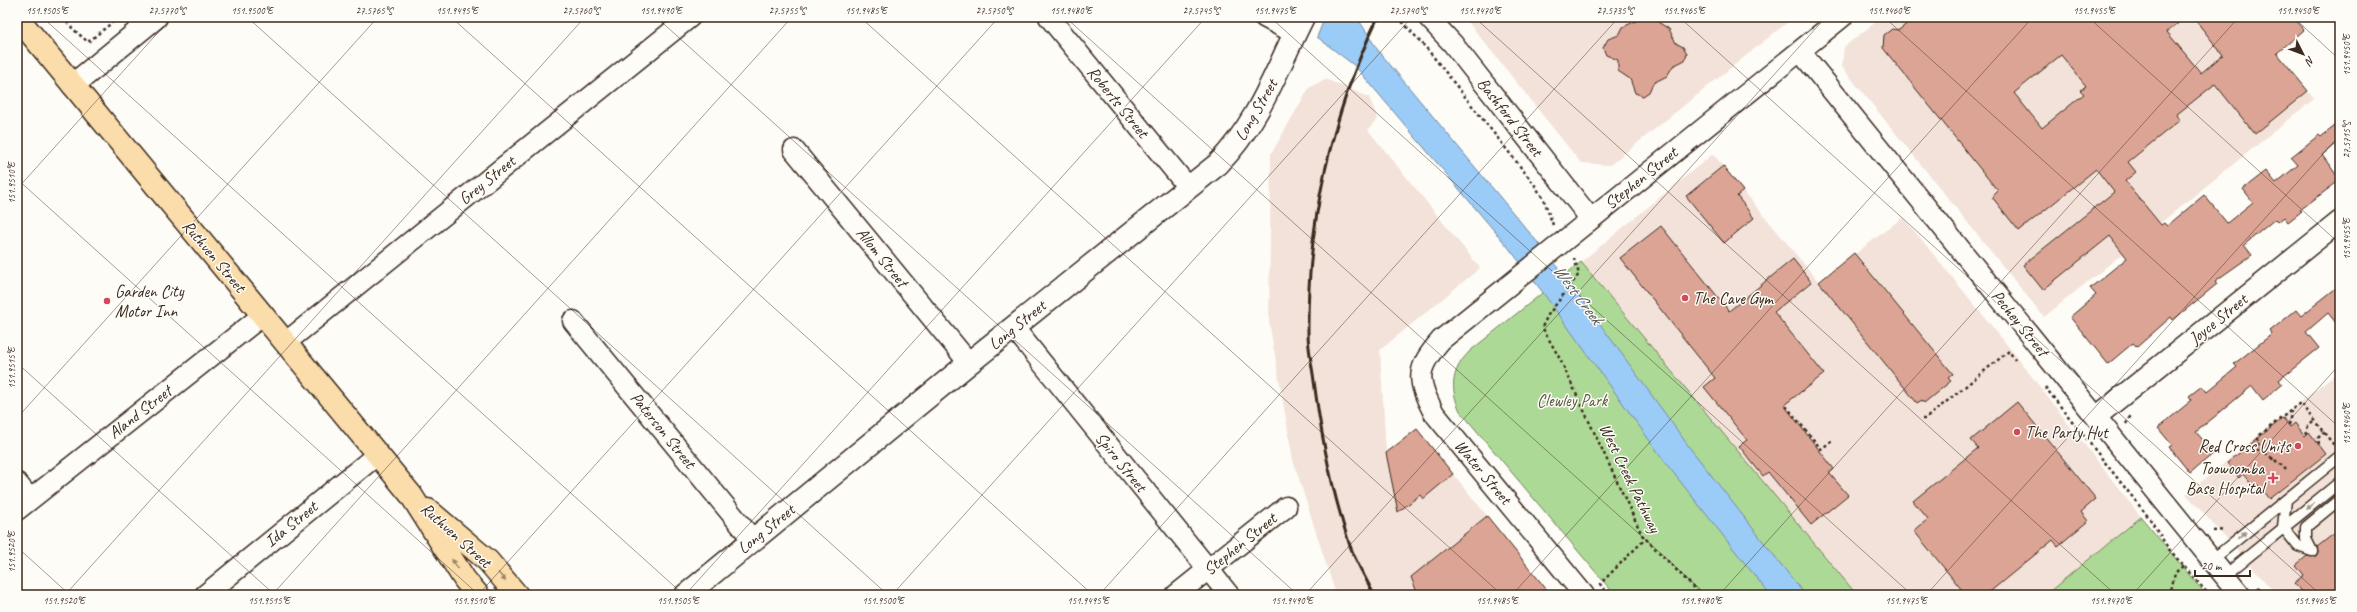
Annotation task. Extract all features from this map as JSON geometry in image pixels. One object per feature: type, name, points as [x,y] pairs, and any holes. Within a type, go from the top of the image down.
[{"type":"highway","name":"Ruthven Street","points":[[17,17],[411,495],[465,580],[478,595]]},
{"type":"highway","name":"Ruthven Street","points":[[411,495],[488,561],[517,595]]},
{"type":"street","points":[[73,85],[156,17]]},
{"type":"street","name":"Grey Street","points":[[285,343],[690,17]]},
{"type":"street","name":"Roberts Street","points":[[1049,17],[1188,187]]},
{"type":"street","points":[[1264,17],[1298,25]]},
{"type":"street","name":"Bashford Street","points":[[1428,17],[1453,44],[1590,218]]},
{"type":"street","name":"Stephen Street","points":[[1441,340],[1590,218],[1842,17]]},
{"type":"street","name":"Long Street","points":[[686,595],[969,363],[1218,164],[1236,145],[1260,109],[1298,25]]},
{"type":"street","name":"Pechey Street","points":[[1800,51],[2224,576],[2248,590]]},
{"type":"street","name":"Allom Street","points":[[794,150],[969,363]]},
{"type":"street","name":"Joyce Street","points":[[2096,417],[2340,221]]},
{"type":"street","name":"Aland Street","points":[[24,505],[263,315]]},
{"type":"street","name":"Paterson Street","points":[[573,321],[753,540]]},
{"type":"street","name":"Spiro Street","points":[[1014,328],[1229,595]]},
{"type":"street","name":"Water Street","points":[[1441,340],[1428,355],[1420,375],[1424,394],[1434,413],[1584,595]]},
{"type":"street","name":"Ida Street","points":[[205,595],[378,454]]},
{"type":"street","points":[[17,483],[24,505]]},
{"type":"street","name":"Stephen Street","points":[[1176,595],[1286,507]]},
{"type":"lane","points":[[2212,560],[2340,456]]},
{"type":"lane","points":[[2224,576],[2340,482]]},
{"type":"lane","points":[[2286,500],[2283,527],[2298,546],[2312,551],[2306,539],[2306,527],[2340,499]]},
{"type":"path","points":[[63,17],[73,29],[88,42],[120,17]]},
{"type":"path","points":[[1398,17],[1428,50],[1534,184],[1544,200],[1553,226]]},
{"type":"path","name":"West Creek Pathway","points":[[1573,256],[1579,274],[1548,315],[1542,327],[1560,360],[1645,539],[1701,595]]},
{"type":"path","points":[[1922,419],[1925,419],[2009,351],[2015,360]]},
{"type":"path","points":[[2041,382],[2150,519],[2168,548],[2209,595]]},
{"type":"path","points":[[2258,452],[2260,435],[2300,403],[2336,448],[2340,445]]},
{"type":"path","points":[[1786,406],[1821,449],[1833,440]]},
{"type":"path","points":[[2289,425],[2291,411]]},
{"type":"path","points":[[2307,434],[2306,429],[2314,421]]},
{"type":"path","points":[[2319,444],[2318,438],[2324,432]]},
{"type":"path","points":[[2258,444],[2272,457],[2279,461],[2286,470]]},
{"type":"path","points":[[2272,457],[2273,462]]},
{"type":"path","points":[[2209,531],[2228,529]]},
{"type":"path","points":[[1609,595],[1600,584],[1645,539]]},
{"type":"path","points":[[2170,595],[2175,573],[2184,565]]},
{"type":"path","points":[[2248,590],[2265,595]]},
{"type":"shaded area","points":[[1464,17],[1794,17],[1610,165],[1581,163]]},
{"type":"shaded area","points":[[1882,17],[2249,17],[2314,99],[2044,317],[1842,67],[1844,47]]},
{"type":"shaded area","points":[[1325,79],[1369,97],[1378,119],[1368,130],[1480,268],[1380,350],[1386,453],[1417,429],[1551,595],[1336,595],[1293,460],[1269,321],[1271,154],[1309,88]]},
{"type":"shaded area","points":[[1713,154],[1819,282],[1903,217],[2008,346],[2141,517],[2045,595],[1857,595],[1581,262]]},
{"type":"shaded area","name":"Toowoomba Base Hospital","points":[[2340,370],[2340,595],[2277,595],[2186,494]]},
{"type":"green space","name":"Clewley Park","points":[[1581,262],[1857,595],[1615,595],[1460,411],[1454,394],[1454,379],[1459,365],[1464,358],[1470,351]]},
{"type":"green space","points":[[2141,517],[2206,595],[2045,595]]},
{"type":"water","name":"West Creek","points":[[1325,17],[1357,17],[1377,49],[1563,273],[1690,448],[1805,595],[1770,595],[1668,466],[1541,290],[1508,247],[1355,66],[1317,37]]},
{"type":"building","points":[[1640,17],[1659,17],[1658,22],[1669,29],[1676,43],[1683,47],[1687,53],[1685,60],[1673,66],[1667,76],[1653,83],[1649,92],[1643,96],[1635,93],[1630,79],[1618,71],[1618,60],[1606,55],[1603,48],[1608,39],[1619,35],[1623,27],[1640,19]]},
{"type":"building","points":[[1915,17],[2186,17],[2167,32],[2201,73],[2223,55],[2193,17],[2294,17],[2304,30],[2277,53],[2308,91],[2255,134],[2215,84],[2176,115],[2180,120],[2128,162],[2136,172],[2125,181],[2161,225],[2164,223],[2167,226],[2204,195],[2227,223],[2253,202],[2243,189],[2266,171],[2276,183],[2298,165],[2291,157],[2319,135],[2321,137],[2340,122],[2340,140],[2322,155],[2340,180],[2300,210],[2302,211],[2288,222],[2284,217],[2278,222],[2275,219],[2244,245],[2252,255],[2215,281],[2217,284],[2173,320],[2171,317],[2137,347],[2133,343],[2108,364],[2070,317],[2096,295],[2090,288],[2127,258],[2110,236],[2043,290],[2023,265],[2114,192],[2096,169],[2019,231],[1992,197],[1998,191],[1883,48],[1884,35],[1892,29],[1899,30]],"holes":[[[2061,55],[2086,86],[2080,90],[2084,94],[2042,128],[2014,93]]]},
{"type":"building","points":[[1723,166],[1743,191],[1737,196],[1754,218],[1724,243],[1686,196]]},
{"type":"building","points":[[1661,226],[1729,311],[1793,259],[1811,282],[1774,312],[1824,374],[1784,405],[1834,469],[1829,473],[1848,495],[1811,525],[1768,472],[1763,476],[1739,446],[1747,440],[1704,387],[1715,378],[1620,258]]},
{"type":"building","points":[[1854,253],[1953,374],[1948,378],[1951,381],[1924,403],[1922,400],[1917,403],[1819,282]]},
{"type":"building","points":[[2340,285],[2340,328],[2328,313],[2306,332],[2319,348],[2279,380],[2282,384],[2263,400],[2252,386],[2196,432],[2214,453],[2190,473],[2169,447],[2172,445],[2158,428],[2192,400],[2189,396],[2202,386],[2207,392],[2237,367],[2234,364],[2272,334],[2270,331],[2296,310],[2301,316]]},
{"type":"building","points":[[2017,402],[2096,499],[2081,512],[2088,521],[2058,546],[2053,540],[1986,595],[1966,595],[1914,531],[1928,519],[1913,501],[1978,448],[1971,440]]},
{"type":"building","points":[[2283,418],[2290,427],[2295,423],[2305,436],[2309,432],[2326,454],[2269,499],[2258,485],[2254,488],[2243,474],[2239,478],[2227,463]]},
{"type":"building","points":[[1417,429],[1453,474],[1423,499],[1420,495],[1398,512],[1386,453]]},
{"type":"building","points":[[1487,516],[1551,595],[1418,595],[1411,577]]},
{"type":"building","points":[[2340,529],[2340,595],[2304,595],[2294,583],[2304,575],[2296,565],[2307,556],[2316,556],[2318,552],[2317,547]]},
{"type":"railway","points":[[1374,595],[1351,550],[1337,503],[1320,422],[1309,351],[1308,333],[1312,251],[1317,211],[1325,171],[1347,92],[1361,54],[1378,17]]},
{"type":"place","name":"The Cave Gym","points":[[1685,298]]},
{"type":"place","name":"Garden City Motor Inn","points":[[107,301]]},
{"type":"place","name":"The Party Hut","points":[[2017,432]]},
{"type":"place","name":"Red Cross Units","points":[[2298,446]]},
{"type":"place","name":"Toowoomba Base Hospital","points":[[2273,478]]}]
